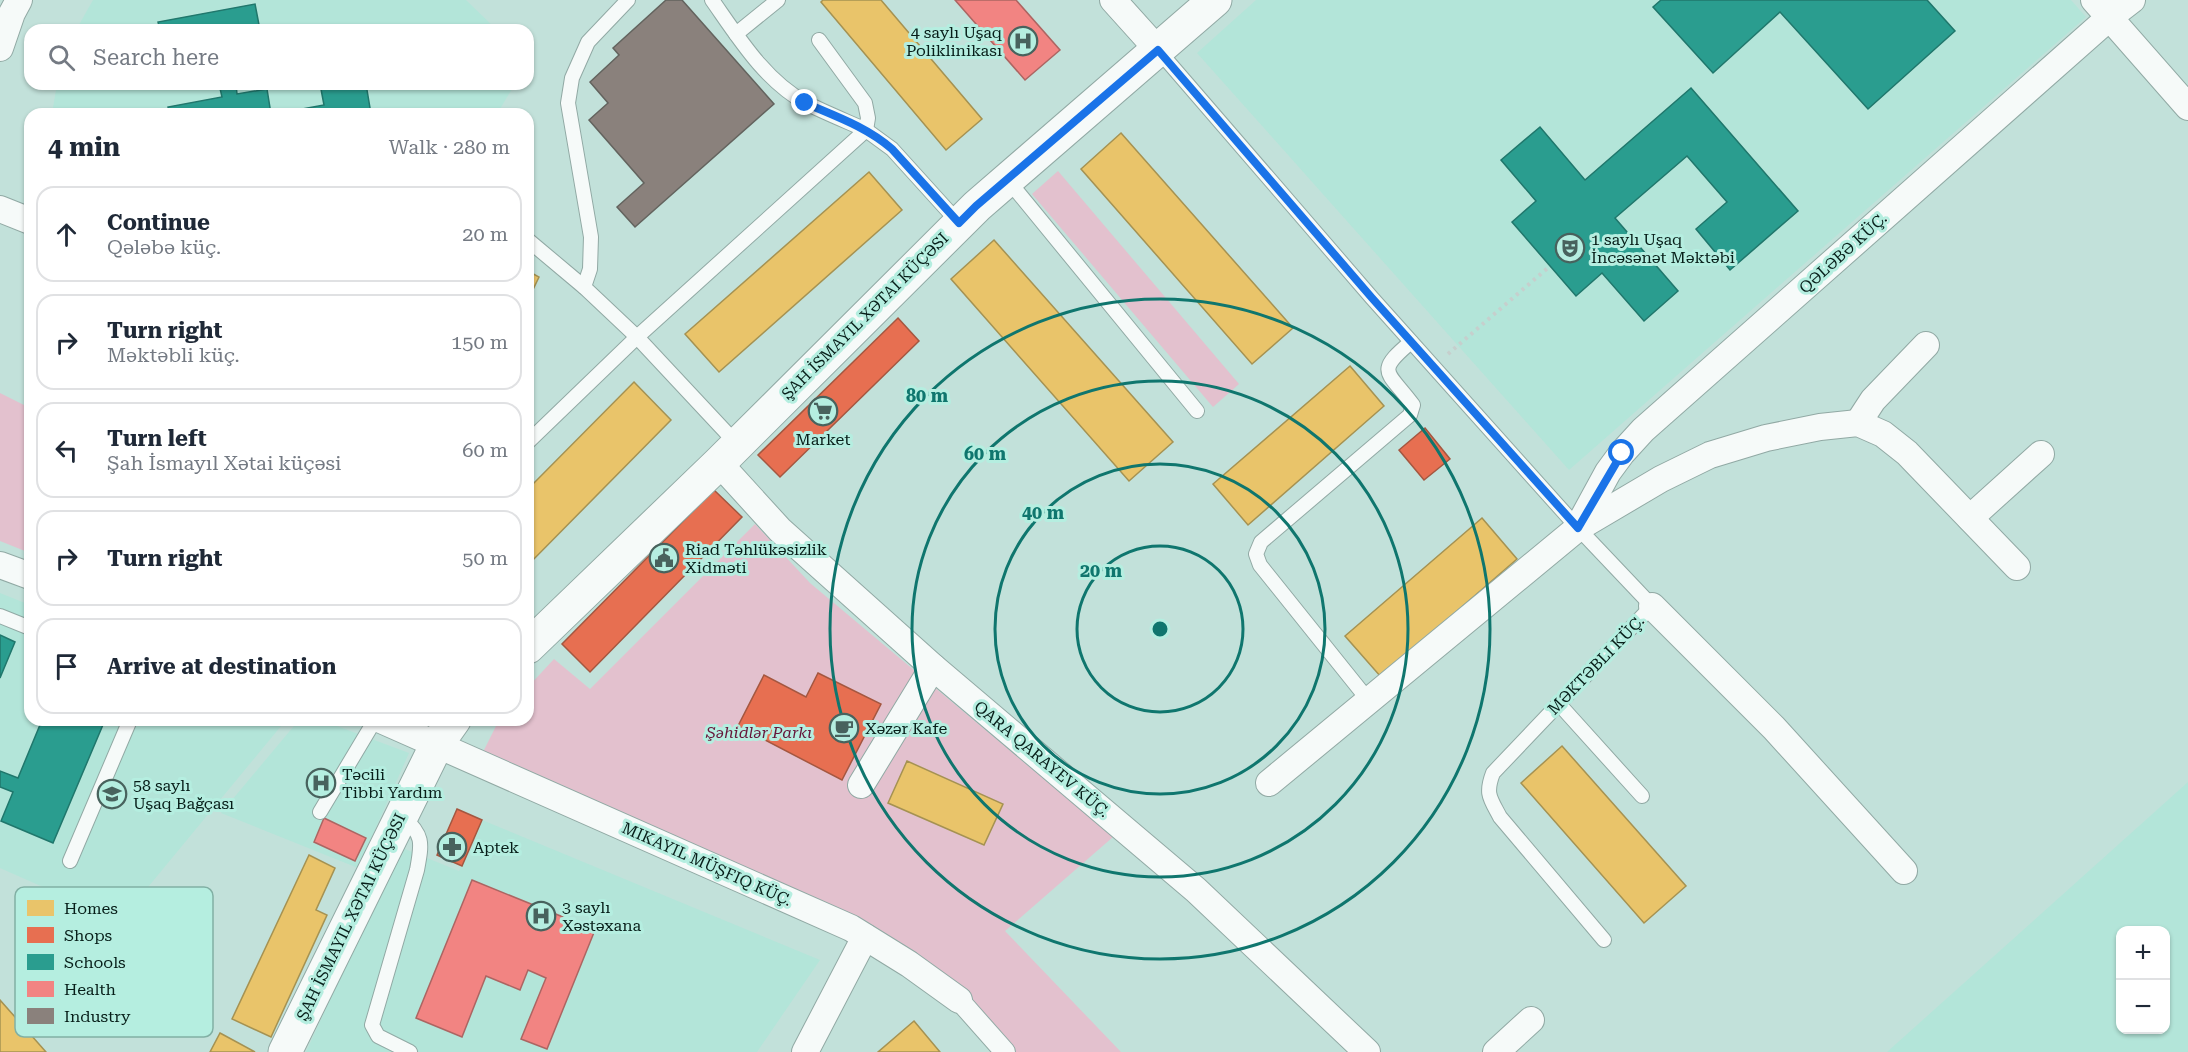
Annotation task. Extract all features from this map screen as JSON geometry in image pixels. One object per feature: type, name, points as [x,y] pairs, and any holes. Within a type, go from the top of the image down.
[{"type":"street","points":[[0,48],[19,0]]},
{"type":"street","points":[[1113,0],[1158,50]]},
{"type":"street","points":[[534,634],[728,453],[959,223],[1215,0]]},
{"type":"street","name":"QƏLƏBƏ KÜÇ.","points":[[1578,528],[1608,472],[1643,430],[2102,9],[2132,0]]},
{"type":"street","points":[[2102,9],[2188,107]]},
{"type":"street","points":[[0,209],[24,219]]},
{"type":"street","points":[[1858,423],[1873,400],[1926,345]]},
{"type":"street","points":[[1269,783],[1578,528],[1661,479],[1710,455],[1777,436],[1820,427],[1858,423],[1883,434],[1907,453],[2018,567]]},
{"type":"street","name":"QARA QARAYEV KÜÇ.","points":[[728,453],[780,530],[933,667],[1196,890],[1367,1052]]},
{"type":"street","points":[[1970,518],[2041,454]]},
{"type":"street","points":[[0,565],[24,574]]},
{"type":"street","points":[[1652,606],[1774,728],[1904,871]]},
{"type":"street","points":[[861,785],[933,667]]},
{"type":"street","points":[[414,726],[446,732],[865,937],[909,964],[959,1000],[1005,1052]]},
{"type":"street","points":[[285,1052],[446,732]]},
{"type":"street","points":[[805,1052],[865,937]]},
{"type":"street","points":[[1496,1052],[1531,1020]]},
{"type":"lane","points":[[584,287],[590,269],[591,237],[568,103],[572,78],[588,42],[628,0]]},
{"type":"lane","points":[[712,0],[736,34],[785,89],[805,103],[866,130],[892,149],[959,223]]},
{"type":"lane","points":[[736,34],[778,0]]},
{"type":"lane","points":[[534,436],[637,337],[866,130],[868,118],[865,104],[819,40]]},
{"type":"lane","name":"MƏKTƏBLI KÜÇ.","points":[[1158,50],[1411,342],[1578,528],[1652,606],[1493,772],[1488,786],[1489,797],[1500,817],[1604,940]]},
{"type":"lane","points":[[1007,179],[1197,411]]},
{"type":"lane","points":[[534,245],[584,287],[637,337],[728,453]]},
{"type":"lane","points":[[1369,701],[1260,565],[1256,554],[1261,542],[1410,415],[1413,405],[1390,376],[1387,367],[1391,359],[1411,342]]},
{"type":"lane","points":[[0,616],[24,626]]},
{"type":"lane","points":[[1559,704],[1642,796]]},
{"type":"lane","points":[[70,861],[127,726]]},
{"type":"lane","points":[[320,812],[371,726]]},
{"type":"lane","points":[[402,816],[416,828],[422,846],[372,1025],[378,1036],[410,1052]]},
{"type":"path","points":[[1434,367],[1550,266]]},
{"type":"shaded area","points":[[93,0],[466,0],[491,24],[79,24]]},
{"type":"shaded area","points":[[1256,0],[2071,0],[2086,17],[1569,470],[1197,53]]},
{"type":"shaded area","points":[[56,90],[511,90],[501,108],[53,108]]},
{"type":"shaded area","name":"58 saylı Uşaq Bağçası","points":[[0,593],[24,603],[24,726],[281,726],[148,887],[43,887],[0,868]]},
{"type":"shaded area","name":"Təcili Tibbi Yardım","points":[[294,726],[337,726],[409,753],[358,868],[221,813]]},
{"type":"shaded area","points":[[2188,782],[2188,1052],[1887,1052]]},
{"type":"shaded area","name":"3 saylı Xəstəxana","points":[[482,820],[820,960],[757,1052],[306,1052],[400,847],[459,871]]},
{"type":"green space","points":[[1058,171],[1239,384],[1213,407],[1032,194]]},
{"type":"green space","points":[[0,393],[24,405],[24,551],[0,541]]},
{"type":"green space","name":"Şəhidlər Parkı","points":[[755,524],[810,583],[1113,837],[1005,931],[1121,1052],[1005,1052],[909,964],[479,760],[496,726],[534,726],[534,681],[554,659],[590,689]]},
{"type":"building: Homes","points":[[823,0],[881,0],[982,119],[946,150],[821,2]]},
{"type":"building: Homes","points":[[1121,133],[1293,328],[1252,364],[1081,169]]},
{"type":"building: Homes","points":[[869,172],[902,210],[719,372],[685,334]]},
{"type":"building: Homes","points":[[994,240],[1173,442],[1129,481],[951,279]]},
{"type":"building: Homes","points":[[534,274],[539,277],[534,287]]},
{"type":"building: Homes","points":[[1350,366],[1384,406],[1248,525],[1213,484]]},
{"type":"building: Homes","points":[[634,382],[671,420],[534,559],[534,483]]},
{"type":"building: Homes","points":[[1482,518],[1517,559],[1381,677],[1345,636]]},
{"type":"building: Homes","points":[[1562,746],[1686,886],[1644,923],[1521,783]]},
{"type":"building: Homes","points":[[907,761],[1003,804],[984,845],[888,803]]},
{"type":"building: Homes","points":[[309,855],[335,868],[316,910],[327,915],[271,1037],[232,1019]]},
{"type":"building: Homes","points":[[0,1000],[15,1017],[15,1037],[33,1037],[46,1052],[0,1052]]},
{"type":"building: Homes","points":[[914,1021],[940,1052],[878,1052]]},
{"type":"building: Homes","points":[[220,1033],[255,1052],[210,1052]]},
{"type":"building: Shops","points":[[898,318],[919,341],[780,477],[758,455]]},
{"type":"building: Shops","points":[[1425,428],[1450,459],[1424,480],[1399,450]]},
{"type":"building: Shops","points":[[714,490],[742,517],[590,672],[562,644]]},
{"type":"building: Shops","points":[[818,673],[881,704],[842,780],[738,726],[764,675],[806,697]]},
{"type":"building: Shops","points":[[457,809],[482,820],[462,866],[437,855]]},
{"type":"building: Schools","points":[[1661,0],[1927,0],[1955,31],[1868,109],[1780,12],[1713,73],[1653,7]]},
{"type":"building: Schools","points":[[255,4],[259,24],[158,24],[158,22]]},
{"type":"building: Schools","points":[[1691,88],[1798,211],[1730,270],[1696,229],[1727,202],[1687,156],[1615,218],[1678,291],[1644,321],[1602,273],[1576,296],[1512,222],[1536,201],[1501,160],[1540,127],[1585,180]]},
{"type":"building: Schools","points":[[220,90],[237,90],[237,94],[267,90],[270,108],[168,107],[222,97]]},
{"type":"building: Schools","points":[[321,90],[367,90],[370,108],[308,108],[324,105]]},
{"type":"building: Schools","points":[[0,635],[15,642],[0,678]]},
{"type":"building: Schools","points":[[40,726],[102,726],[53,843],[1,821],[13,792],[0,787],[0,771],[18,778]]},
{"type":"building: Health","points":[[955,0],[1016,0],[1060,50],[1025,80]]},
{"type":"building: Health","points":[[324,818],[366,838],[355,861],[314,842]]},
{"type":"building: Health","points":[[472,880],[595,930],[547,1049],[521,1039],[546,978],[528,970],[520,990],[486,976],[462,1037],[416,1018]]},
{"type":"building: Industry","points":[[666,0],[682,0],[774,104],[635,227],[617,207],[644,183],[589,120],[608,103],[590,82],[619,55],[613,48]]},
{"type":"place","name":"4 saylı Uşaq Poliklinikası","points":[[1023,41]]},
{"type":"place","name":"1 saylı Uşaq İncəsənət Məktəbi","points":[[1570,248]]},
{"type":"place","name":"Market","points":[[823,411]]},
{"type":"place","name":"Riad Təhlükəsizlik Xidməti","points":[[664,558]]},
{"type":"place","name":"Xəzər Kafe","points":[[844,728]]},
{"type":"place","name":"Təcili Tibbi Yardım","points":[[321,783]]},
{"type":"place","name":"58 saylı Uşaq Bağçası","points":[[112,794]]},
{"type":"place","name":"Aptek","points":[[452,847]]},
{"type":"place","name":"3 saylı Xəstəxana","points":[[541,916]]},
{"type":"route","points":[[805,103],[866,130],[882,140],[959,223],[1158,50],[1372,298],[1578,528],[1608,472],[1622,453]]}]
